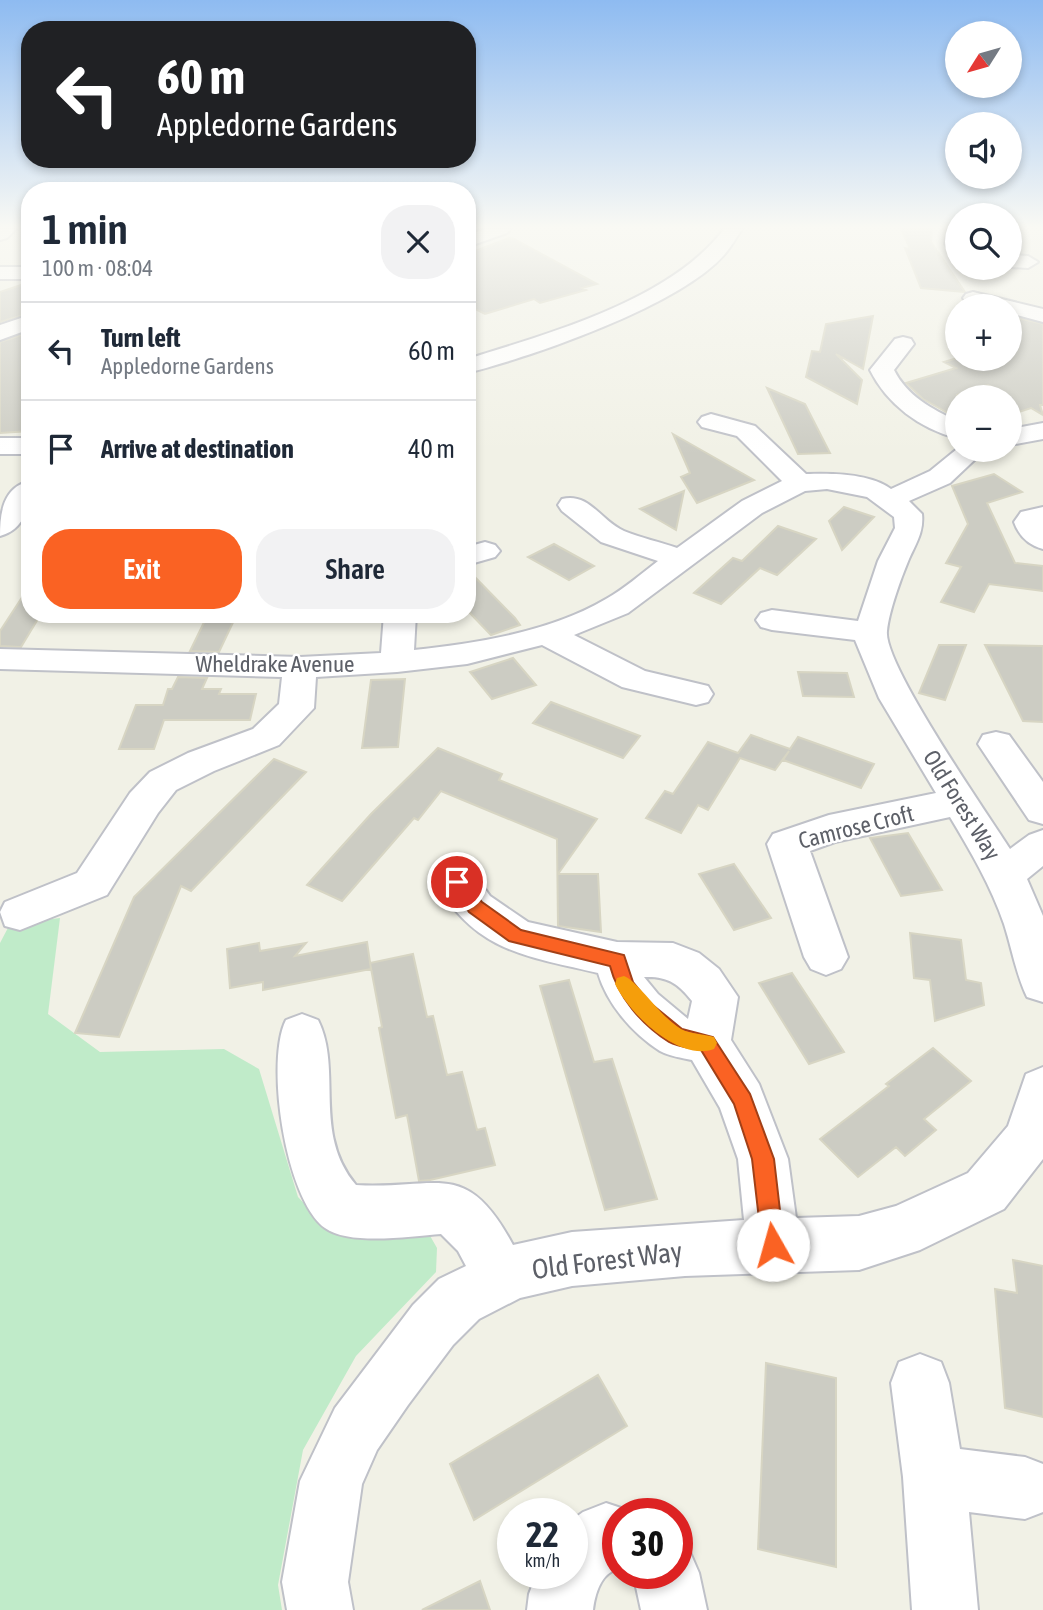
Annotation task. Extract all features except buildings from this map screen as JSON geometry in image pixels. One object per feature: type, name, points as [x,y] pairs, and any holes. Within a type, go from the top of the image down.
[{"type":"street","points":[[476,363],[634,304]]},
{"type":"street","points":[[1022,310],[1043,316]]},
{"type":"street","points":[[0,333],[21,325]]},
{"type":"street","points":[[903,344],[882,370],[888,385],[908,403],[945,423]]},
{"type":"street","points":[[711,422],[746,431],[799,483]]},
{"type":"street","points":[[0,446],[21,446]]},
{"type":"street","points":[[772,620],[870,632],[893,561],[909,528],[908,514],[891,499],[940,477],[958,462]]},
{"type":"street","name":"Wheldrake Avenue","points":[[0,659],[300,667],[397,662],[467,654],[546,634],[617,606],[752,507],[799,483],[827,481],[855,485],[877,491],[891,499]]},
{"type":"street","points":[[0,527],[21,500]]},
{"type":"street","points":[[572,505],[611,536],[681,559]]},
{"type":"street","points":[[1043,515],[1031,518],[1028,522],[1031,530],[1043,540]]},
{"type":"street","points":[[397,662],[399,623]]},
{"type":"street","name":"Old Forest Way","points":[[870,632],[873,649],[896,698],[1005,874],[1026,926],[1043,984]]},
{"type":"street","points":[[546,634],[634,679],[696,694]]},
{"type":"street","points":[[20,914],[92,884],[144,803],[163,781],[201,762],[266,737],[296,708],[300,667]]},
{"type":"street","points":[[996,744],[1043,810]]},
{"type":"street","name":"Camrose Croft","points":[[825,957],[788,844],[829,829],[959,802]]},
{"type":"street","points":[[1005,874],[1043,845]]},
{"type":"street","points":[[457,882],[475,907],[516,936],[617,960],[677,961],[697,972],[715,998],[707,1042],[743,1100],[763,1159],[773,1245]]},
{"type":"street","points":[[617,960],[624,985],[642,1008],[677,1037],[707,1042]]},
{"type":"street","points":[[302,1034],[305,1123],[322,1184],[343,1210],[377,1212],[452,1208],[477,1232],[500,1277]]},
{"type":"street","name":"Old Forest Way","points":[[320,1610],[315,1581],[331,1481],[355,1429],[433,1325],[459,1299],[500,1277],[572,1259],[773,1245],[859,1243],[901,1231],[986,1191],[1028,1138],[1043,1089]]},
{"type":"street","points":[[920,1382],[934,1477],[945,1610]]},
{"type":"street","points":[[934,1477],[1025,1488]]},
{"type":"street","points":[[560,1610],[564,1589]]},
{"type":"street","points":[[669,1589],[674,1610]]},
{"type":"green space","points":[[60,918],[48,1014],[100,1052],[224,1049],[259,1069],[298,1197],[322,1222],[429,1234],[437,1248],[436,1272],[356,1356],[303,1450],[278,1585],[282,1610],[0,1610],[0,943],[10,924]]},
{"type":"slow traffic","points":[[624,984],[642,1008],[677,1037],[707,1043]]},
{"type":"route","points":[[457,882],[475,907],[516,936],[617,960],[624,985],[642,1008],[677,1037],[707,1042],[743,1100],[763,1159],[773,1245]]}]
